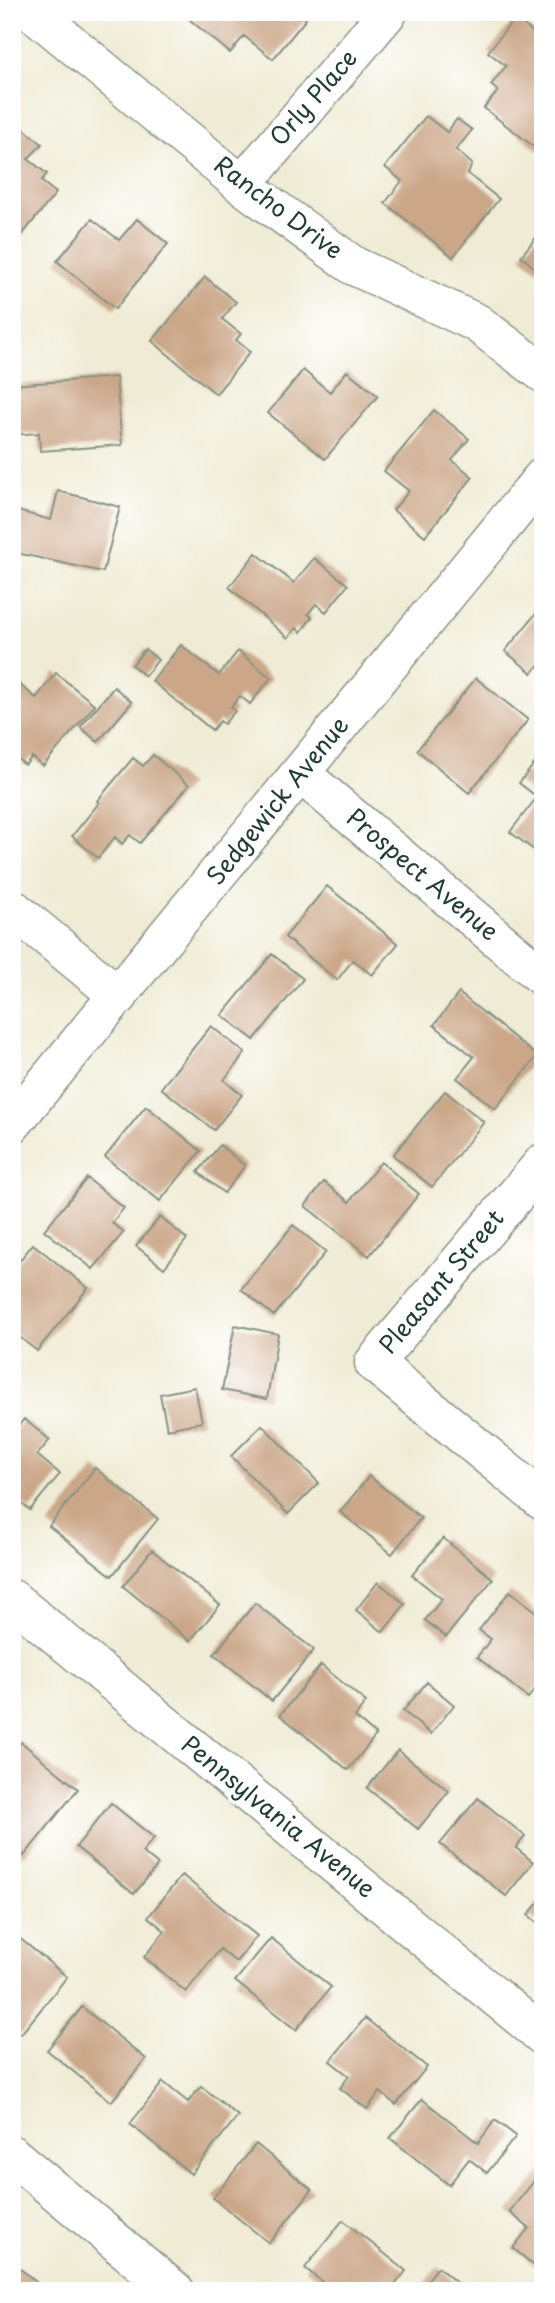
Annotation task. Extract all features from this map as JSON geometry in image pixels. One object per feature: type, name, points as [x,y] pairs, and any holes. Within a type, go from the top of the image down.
[{"type":"street","name":"Rancho Drive","points":[[33,12],[242,185],[354,266],[477,323],[543,373]]},
{"type":"street","name":"Orly Place","points":[[242,185],[388,12]]},
{"type":"street","name":"Sedgewick Avenue","points":[[12,1124],[543,477]]},
{"type":"street","name":"Prospect Avenue","points":[[301,774],[543,977]]},
{"type":"street","points":[[12,908],[119,996]]},
{"type":"street","name":"Pleasant Street","points":[[543,1163],[374,1363],[543,1501]]},
{"type":"street","name":"Pennsylvania Avenue","points":[[12,1599],[543,2036]]},
{"type":"street","points":[[12,2155],[175,2291]]},
{"type":"building","points":[[197,12],[298,12],[306,19],[273,59],[244,36],[230,53],[190,20]]},
{"type":"building","points":[[515,18],[543,40],[543,154],[484,108],[498,91],[491,85],[506,66],[488,52]]},
{"type":"building","points":[[426,116],[447,132],[457,119],[472,130],[456,150],[472,164],[468,174],[499,199],[453,257],[385,203],[402,181],[385,167]]},
{"type":"building","points":[[12,119],[42,144],[28,159],[47,174],[41,181],[56,193],[22,235],[12,227]]},
{"type":"building","points":[[92,219],[119,240],[137,219],[168,244],[115,309],[57,261]]},
{"type":"building","points":[[543,229],[543,275],[521,256]]},
{"type":"building","points":[[205,277],[236,302],[222,319],[241,334],[236,340],[250,352],[216,394],[152,341]]},
{"type":"building","points":[[303,370],[330,392],[347,371],[378,396],[325,459],[268,413]]},
{"type":"building","points":[[116,377],[122,445],[40,451],[39,433],[12,435],[12,385]]},
{"type":"building","points":[[434,410],[469,439],[452,460],[473,477],[425,536],[393,510],[409,491],[384,471]]},
{"type":"building","points":[[58,491],[120,507],[103,572],[12,552],[12,532],[18,511],[51,520]]},
{"type":"building","points":[[256,553],[294,583],[314,558],[348,585],[326,612],[316,604],[308,614],[312,617],[301,632],[296,628],[288,638],[229,587]]},
{"type":"building","points":[[543,605],[543,660],[532,673],[505,651]]},
{"type":"building","points":[[181,645],[219,675],[238,651],[271,678],[250,704],[240,696],[231,707],[235,711],[224,724],[220,721],[212,730],[152,681]]},
{"type":"building","points":[[145,649],[158,660],[145,676],[132,665]]},
{"type":"building","points":[[56,673],[95,705],[43,766],[32,757],[25,765],[18,759],[12,766],[12,683],[14,680],[36,698]]},
{"type":"building","points":[[476,678],[528,720],[469,793],[417,750]]},
{"type":"building","points":[[114,687],[132,702],[98,742],[80,727]]},
{"type":"building","points":[[543,753],[543,857],[510,832],[537,797],[519,783]]},
{"type":"building","points":[[153,755],[189,785],[140,843],[130,835],[122,844],[115,837],[98,858],[72,836],[133,758],[143,766]]},
{"type":"building","points":[[327,886],[398,944],[372,975],[353,960],[337,980],[285,937]]},
{"type":"building","points":[[272,954],[303,979],[254,1040],[222,1015]]},
{"type":"building","points":[[459,993],[537,1056],[495,1109],[457,1078],[474,1057],[434,1025]]},
{"type":"building","points":[[211,1026],[245,1053],[224,1080],[242,1095],[214,1130],[161,1088]]},
{"type":"building","points":[[445,1091],[484,1122],[432,1187],[393,1155]]},
{"type":"building","points":[[146,1106],[201,1151],[160,1201],[105,1157]]},
{"type":"building","points":[[220,1145],[245,1166],[224,1193],[198,1172]]},
{"type":"building","points":[[381,1162],[419,1194],[369,1256],[305,1206],[324,1182],[349,1202]]},
{"type":"building","points":[[87,1178],[124,1208],[112,1223],[124,1232],[93,1269],[44,1230]]},
{"type":"building","points":[[160,1217],[187,1239],[164,1268],[136,1246]]},
{"type":"building","points":[[293,1225],[326,1252],[274,1316],[241,1289]]},
{"type":"building","points":[[33,1244],[88,1288],[37,1351],[12,1331],[12,1270]]},
{"type":"building","points":[[235,1325],[278,1334],[267,1399],[222,1390]]},
{"type":"building","points":[[195,1387],[202,1422],[167,1429],[160,1394]]},
{"type":"building","points":[[24,1419],[50,1440],[37,1455],[60,1474],[30,1510],[12,1496],[12,1434]]},
{"type":"building","points":[[262,1425],[319,1483],[288,1514],[231,1456]]},
{"type":"building","points":[[95,1468],[158,1519],[112,1576],[49,1526]]},
{"type":"building","points":[[369,1476],[421,1518],[392,1554],[340,1512]]},
{"type":"building","points":[[443,1538],[493,1579],[446,1637],[425,1620],[442,1599],[412,1575]]},
{"type":"building","points":[[152,1550],[220,1605],[190,1641],[123,1586]]},
{"type":"building","points":[[378,1582],[405,1604],[383,1632],[356,1610]]},
{"type":"building","points":[[510,1591],[543,1617],[543,1679],[528,1698],[477,1657],[491,1639],[479,1630]]},
{"type":"building","points":[[255,1603],[314,1650],[272,1701],[214,1654]]},
{"type":"building","points":[[321,1665],[366,1702],[355,1717],[376,1735],[348,1770],[280,1715]]},
{"type":"building","points":[[427,1682],[454,1705],[431,1734],[403,1711]]},
{"type":"building","points":[[21,1742],[78,1789],[24,1856],[12,1846],[12,1753]]},
{"type":"building","points":[[398,1750],[449,1791],[418,1829],[367,1788]]},
{"type":"building","points":[[478,1798],[525,1836],[516,1848],[533,1862],[506,1896],[440,1844]]},
{"type":"building","points":[[111,1803],[154,1838],[142,1852],[158,1865],[134,1894],[76,1847]]},
{"type":"building","points":[[182,1875],[257,1936],[236,1962],[220,1949],[186,1992],[144,1957],[165,1931],[148,1917]]},
{"type":"building","points":[[543,1897],[543,1927],[528,1915]]},
{"type":"building","points":[[12,1932],[67,1977],[21,2034],[12,2027]]},
{"type":"building","points":[[271,1938],[331,1987],[296,2030],[235,1981]]},
{"type":"building","points":[[82,2007],[146,2059],[111,2102],[47,2050]]},
{"type":"building","points":[[365,2018],[427,2067],[396,2105],[380,2092],[367,2109],[340,2088],[349,2076],[330,2061]]},
{"type":"building","points":[[163,2082],[188,2102],[201,2086],[238,2116],[191,2174],[130,2124]]},
{"type":"building","points":[[422,2099],[478,2143],[495,2120],[516,2136],[487,2173],[469,2159],[449,2185],[390,2138]]},
{"type":"building","points":[[256,2144],[312,2190],[269,2243],[213,2198]]},
{"type":"building","points":[[543,2170],[543,2273],[513,2248],[529,2228],[509,2212]]},
{"type":"building","points":[[343,2220],[406,2271],[390,2291],[333,2291],[305,2268]]},
{"type":"building","points":[[18,2267],[47,2291],[12,2291],[12,2273]]},
{"type":"building","points":[[438,2267],[466,2291],[419,2291]]}]
